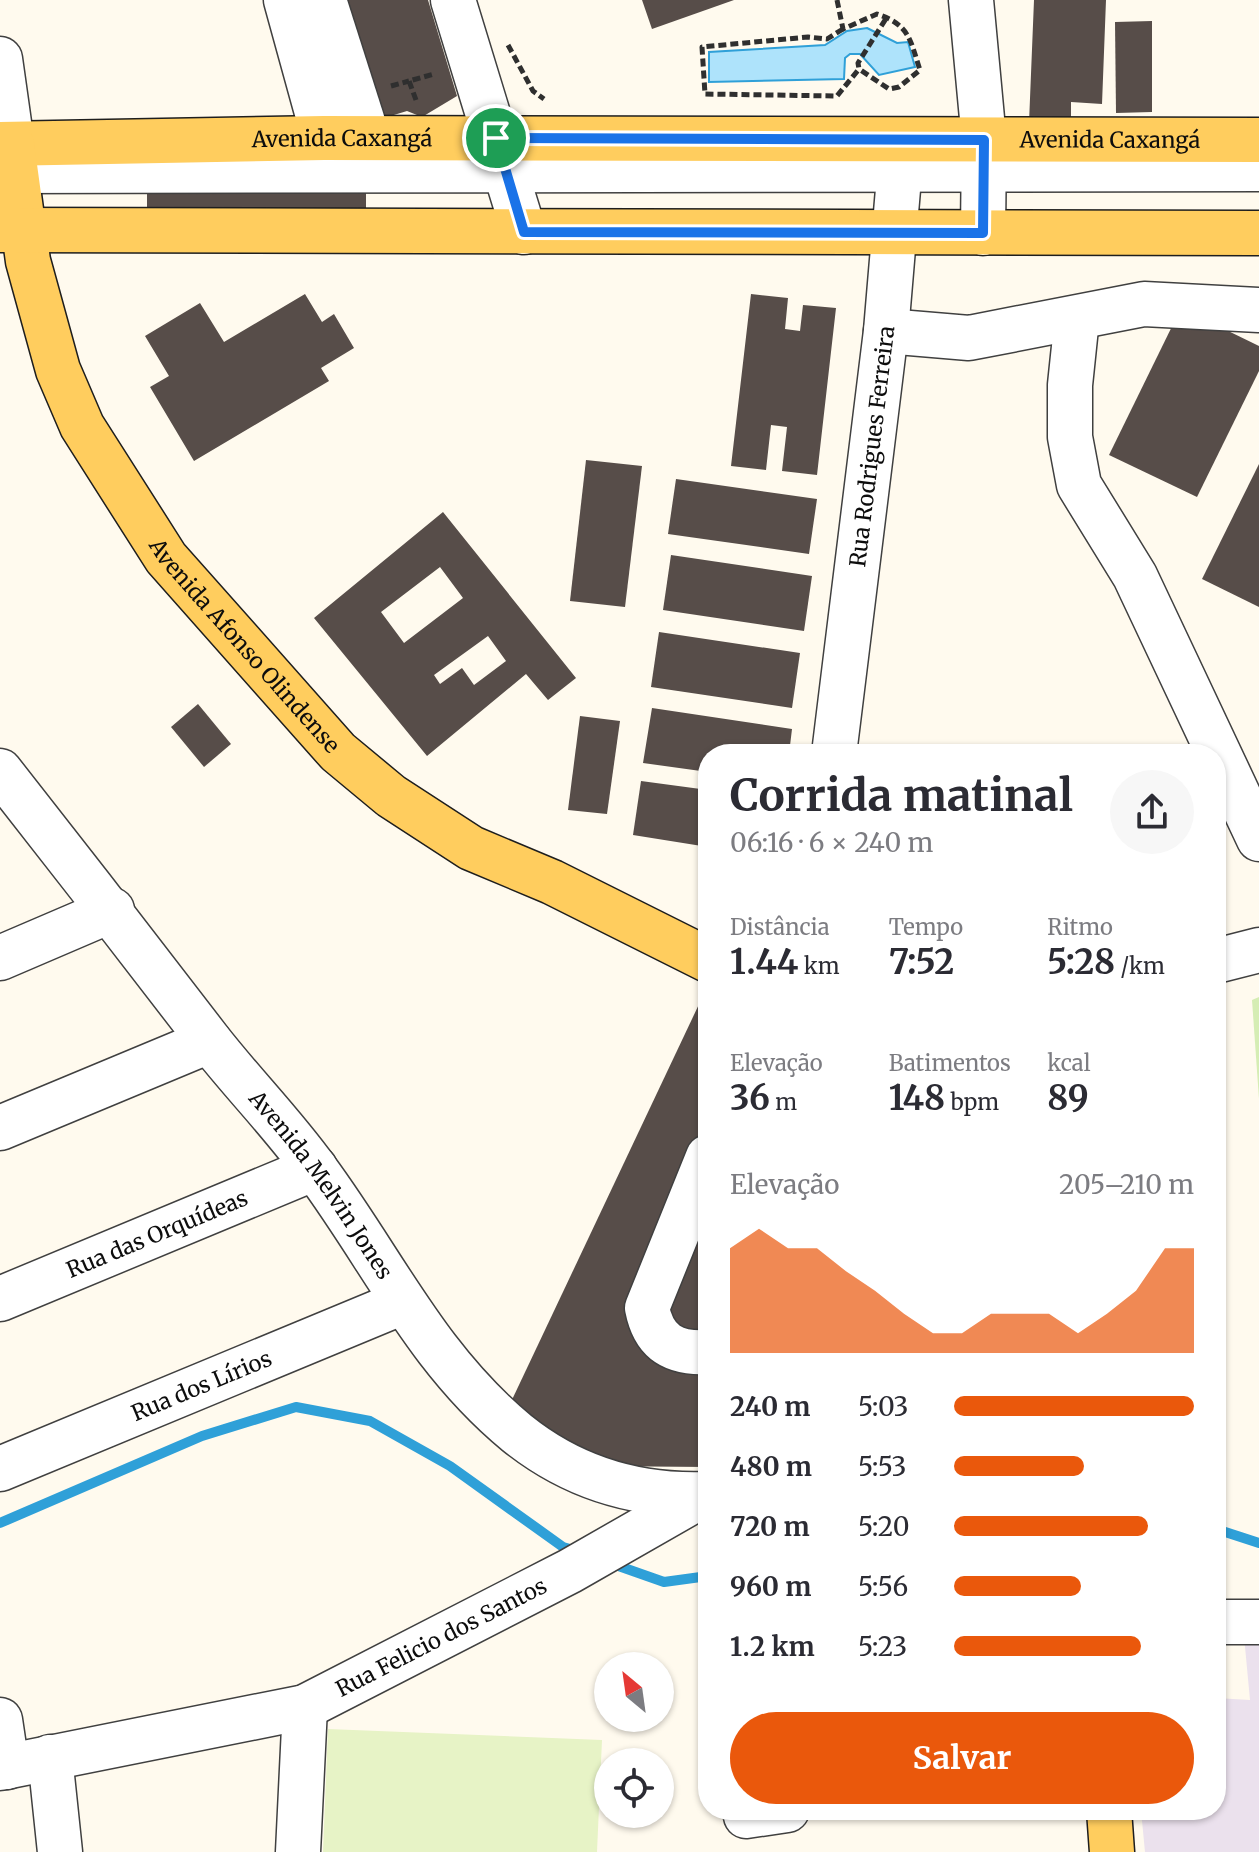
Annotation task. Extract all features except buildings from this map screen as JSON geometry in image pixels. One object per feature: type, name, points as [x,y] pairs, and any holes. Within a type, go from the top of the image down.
[{"type":"main road","name":"Avenida Caxangá","points":[[6,158],[324,138],[368,138],[501,154],[574,139],[984,155],[1259,140]]},
{"type":"main road","name":"Avenida Afonso Olindense","points":[[6,158],[11,222],[58,370],[82,426],[117,485],[174,568],[338,752],[391,796],[471,848],[552,882],[698,955]]},
{"type":"main road","points":[[11,222],[983,223],[1259,233]]},
{"type":"main road","points":[[1110,1820],[1112,1852]]},
{"type":"street","points":[[286,0],[324,138]]},
{"type":"street","points":[[324,0],[368,138]]},
{"type":"street","points":[[453,0],[521,223]]},
{"type":"street","points":[[971,0],[984,155],[983,223],[1259,214]]},
{"type":"street","points":[[0,59],[6,158],[901,154]]},
{"type":"street","name":"Rua Rodrigues Ferreira","points":[[835,744],[886,331],[901,154]]},
{"type":"street","points":[[984,155],[1259,169]]},
{"type":"street","points":[[886,331],[969,338],[1144,304],[1259,310]]},
{"type":"street","points":[[1077,318],[1070,385],[1070,437],[1079,485],[1135,576],[1214,744]]},
{"type":"street","points":[[1226,769],[1259,839]]},
{"type":"street","name":"Avenida Melvin Jones","points":[[3,781],[112,910],[209,1041],[315,1168],[434,1350],[469,1391],[519,1435],[572,1471],[629,1490],[698,1494]]},
{"type":"street","points":[[0,958],[112,910]]},
{"type":"street","points":[[1226,958],[1259,950]]},
{"type":"street","points":[[0,1128],[209,1041]]},
{"type":"street","name":"Rua das Orquídeas","points":[[0,1299],[315,1168]]},
{"type":"street","points":[[698,1182],[647,1308],[650,1327],[661,1341],[677,1351],[698,1352]]},
{"type":"street","name":"Rua dos Lírios","points":[[0,1469],[403,1302]]},
{"type":"street","name":"Rua Felicio dos Santos","points":[[50,1757],[305,1707],[570,1571],[698,1498]]},
{"type":"street","points":[[1226,1622],[1259,1622]]},
{"type":"street","points":[[295,1852],[305,1707]]},
{"type":"street","points":[[0,1720],[3,1768],[50,1757],[60,1852]]},
{"type":"path","points":[[837,0],[843,29]]},
{"type":"path","points":[[859,69],[837,96],[705,94],[702,47],[795,37],[827,39],[877,14],[887,17],[896,20],[908,34],[920,70],[899,87],[889,89],[859,69],[858,63],[887,17]]},
{"type":"path","points":[[504,37],[533,91],[552,106],[573,109],[574,139]]},
{"type":"path","points":[[382,89],[434,74]]},
{"type":"path","points":[[409,81],[418,105]]},
{"type":"shaded area","points":[[1244,1636],[1259,1636],[1259,1852],[1145,1852],[1142,1820],[1226,1820],[1226,1699],[1250,1700]]},
{"type":"green space","points":[[1259,997],[1259,1099],[1252,1000]]},
{"type":"green space","points":[[328,1729],[602,1740],[602,1748],[594,1748],[597,1852],[323,1852]]},
{"type":"water","points":[[867,28],[897,43],[908,42],[915,67],[879,75],[860,54],[850,54],[845,58],[844,79],[709,82],[709,52],[825,45],[847,31]]},
{"type":"waterway","points":[[0,1523],[202,1436],[296,1407],[370,1421],[450,1466],[563,1547],[580,1552]]},
{"type":"waterway","points":[[1226,1532],[1259,1543]]},
{"type":"waterway","points":[[610,1563],[664,1582],[698,1577]]},
{"type":"route","points":[[496,138],[984,140],[983,233],[524,232],[496,138]]}]
